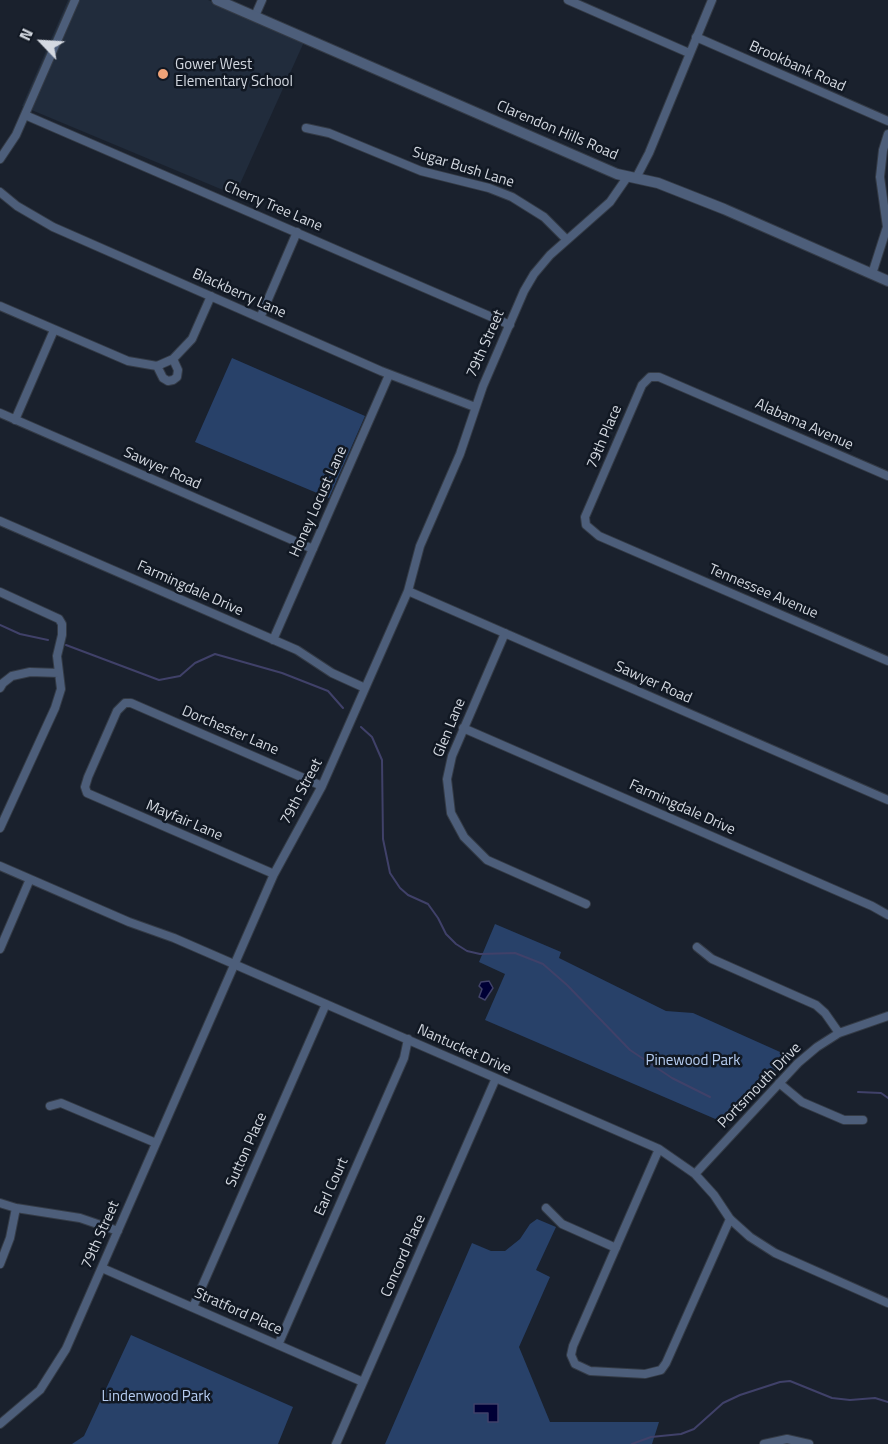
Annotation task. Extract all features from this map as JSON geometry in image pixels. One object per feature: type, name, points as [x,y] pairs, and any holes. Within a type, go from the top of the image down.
[{"type":"street","points":[[0,159],[16,135],[75,0]]},
{"type":"street","name":"Clarendon Hills Road","points":[[217,0],[617,174],[658,183],[724,209],[888,281]]},
{"type":"street","points":[[255,16],[262,0]]},
{"type":"street","points":[[568,0],[689,53]]},
{"type":"street","name":"79th Street","points":[[0,1424],[30,1400],[49,1379],[66,1349],[274,874],[322,786],[408,591],[420,546],[460,454],[475,407],[534,274],[550,255],[609,202],[632,177],[649,153],[712,0]]},
{"type":"street","name":"Brookbank Road","points":[[696,37],[888,121]]},
{"type":"street","name":"Cherry Tree Lane","points":[[25,115],[510,325]]},
{"type":"street","name":"Sugar Bush Lane","points":[[306,128],[329,133],[422,171],[512,196],[544,217],[567,240]]},
{"type":"street","points":[[872,274],[887,227],[880,177],[883,150],[888,134]]},
{"type":"street","name":"Blackberry Lane","points":[[0,192],[17,207],[41,222],[389,375],[475,407]]},
{"type":"street","points":[[260,318],[297,232]]},
{"type":"street","points":[[0,306],[128,361],[157,366],[173,359],[192,339],[211,296]]},
{"type":"street","points":[[15,420],[54,330]]},
{"type":"street","points":[[157,366],[163,378],[173,381],[177,377],[178,370],[173,359]]},
{"type":"street","name":"Honey Locust Lane","points":[[273,640],[389,375]]},
{"type":"street","name":"79th Place","points":[[628,548],[590,530],[586,525],[585,517],[642,385],[650,377],[658,377],[710,398]]},
{"type":"street","name":"Alabama Avenue","points":[[710,398],[888,476]]},
{"type":"street","name":"Sawyer Road","points":[[0,413],[313,549]]},
{"type":"street","name":"Farmingdale Drive","points":[[0,521],[273,640],[303,654],[332,673],[365,688]]},
{"type":"street","name":"Tennessee Avenue","points":[[628,548],[888,661]]},
{"type":"street","name":"Sawyer Road","points":[[408,591],[888,800]]},
{"type":"street","points":[[0,592],[59,619],[63,634],[57,656],[61,689],[56,708],[0,828]]},
{"type":"street","name":"Glen Lane","points":[[505,633],[449,763],[447,789],[451,813],[464,837],[479,853],[493,863],[586,904]]},
{"type":"street","points":[[0,688],[12,676],[30,672],[59,673]]},
{"type":"street","name":"Dorchester Lane","points":[[85,791],[88,777],[117,711],[125,703],[131,703],[322,786]]},
{"type":"street","name":"Farmingdale Drive","points":[[463,728],[888,915]]},
{"type":"street","name":"Mayfair Lane","points":[[85,791],[274,874]]},
{"type":"street","name":"Nantucket Drive","points":[[0,866],[129,922],[235,964],[659,1149],[695,1174],[714,1196],[729,1219],[750,1237],[775,1252],[888,1303]]},
{"type":"street","points":[[0,949],[30,879]]},
{"type":"street","points":[[697,947],[712,959],[816,1005],[825,1013],[839,1033]]},
{"type":"street","name":"Sutton Place","points":[[193,1307],[326,1004]]},
{"type":"street","name":"Portsmouth Drive","points":[[695,1174],[804,1058],[839,1033],[888,1016]]},
{"type":"street","name":"Earl Court","points":[[278,1345],[404,1058],[408,1039]]},
{"type":"street","name":"Concord Place","points":[[336,1444],[496,1078]]},
{"type":"street","points":[[779,1083],[796,1098],[823,1111],[844,1120],[863,1120]]},
{"type":"street","points":[[51,1106],[62,1103],[156,1143]]},
{"type":"street","points":[[659,1149],[573,1346],[572,1360],[580,1368],[590,1371],[645,1374],[661,1370],[729,1219]]},
{"type":"street","points":[[0,1203],[16,1208],[69,1215],[118,1232]]},
{"type":"street","points":[[0,1264],[10,1238],[16,1208]]},
{"type":"street","points":[[546,1208],[562,1224],[616,1248]]},
{"type":"street","name":"Stratford Place","points":[[102,1268],[363,1382]]},
{"type":"street","points":[[764,1444],[787,1439],[809,1444]]},
{"type":"shaded area","name":"Gower West Elementary School","points":[[68,0],[208,0],[304,42],[235,195],[22,106]]},
{"type":"shaded area","points":[[489,981],[493,988],[485,1000],[479,997],[482,989],[479,986],[481,982]]},
{"type":"shaded area","points":[[474,1404],[498,1404],[498,1422],[488,1422],[488,1413],[474,1413]]},
{"type":"green space","points":[[232,358],[365,416],[329,498],[195,442]]},
{"type":"green space","name":"Pinewood Park","points":[[495,924],[561,952],[559,958],[666,1011],[693,1013],[789,1056],[727,1124],[485,1020],[505,974],[479,962]]},
{"type":"green space","points":[[537,1219],[556,1227],[536,1270],[550,1277],[519,1347],[550,1422],[659,1422],[652,1444],[385,1444],[472,1243],[491,1251],[505,1251],[520,1239],[530,1224]]},
{"type":"green space","name":"Lindenwood Park","points":[[131,1335],[293,1407],[278,1444],[72,1444],[84,1436]]},
{"type":"waterway","points":[[0,625],[20,634],[48,640]]},
{"type":"waterway","points":[[66,645],[159,680],[180,676],[195,663],[215,654],[282,673],[328,691],[343,708]]},
{"type":"waterway","points":[[361,727],[372,737],[382,760],[383,839],[390,873],[400,888],[408,895],[428,904],[446,934],[467,951],[480,954],[515,953],[543,964],[567,985],[630,1050],[672,1078],[710,1097]]},
{"type":"waterway","points":[[858,1092],[881,1093],[888,1098]]},
{"type":"waterway","points":[[632,1444],[651,1437],[681,1434],[694,1429],[723,1403],[780,1382],[790,1381],[832,1398],[850,1400],[875,1398],[888,1402]]},
{"type":"place","name":"Gower West Elementary School","points":[[163,74]]}]
